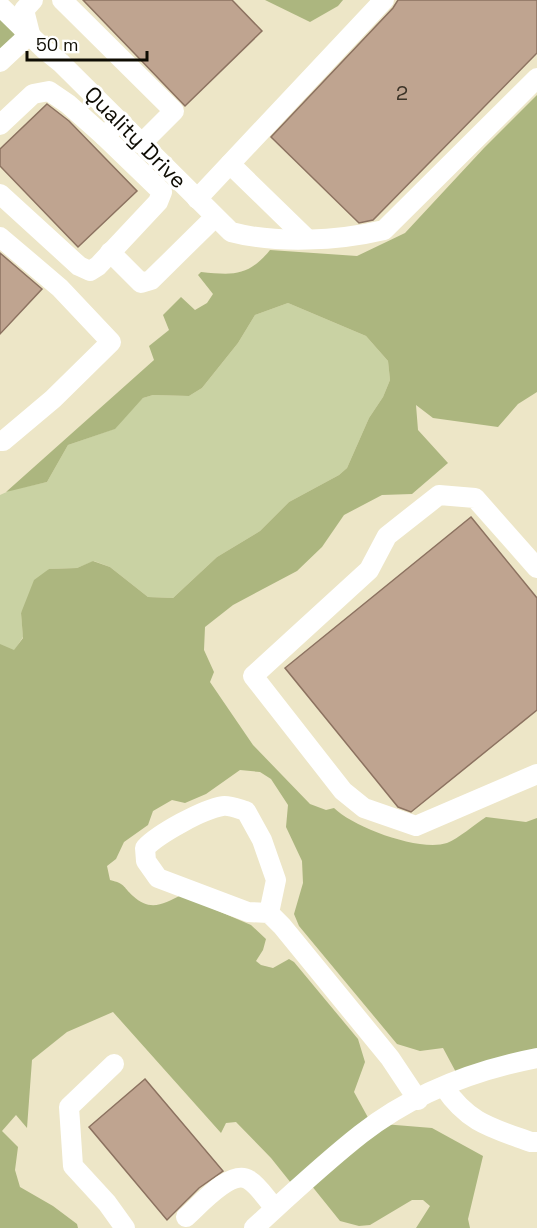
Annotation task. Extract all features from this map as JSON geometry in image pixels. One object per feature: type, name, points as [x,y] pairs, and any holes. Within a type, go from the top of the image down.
[{"type":"street","points":[[0,62],[30,34],[24,10],[33,0]]},
{"type":"street","points":[[62,0],[174,111],[141,144]]},
{"type":"street","points":[[197,199],[384,0]]},
{"type":"street","name":"Quality Drive","points":[[0,6],[68,69],[231,232],[251,237],[306,238]]},
{"type":"street","points":[[230,164],[306,238],[360,236],[384,230],[537,78]]},
{"type":"street","points":[[0,125],[33,94],[49,91],[68,104],[104,136],[162,192],[158,202],[90,271],[79,266],[0,194]]},
{"type":"street","points":[[104,136],[120,122]]},
{"type":"street","points":[[110,252],[141,283],[151,280],[215,217]]},
{"type":"street","points":[[0,237],[60,288],[111,342],[53,399],[3,441],[0,441]]},
{"type":"street","points":[[537,568],[475,498],[439,495],[387,536],[369,570],[253,676],[343,791],[364,808],[406,823],[416,826],[537,774]]},
{"type":"street","points":[[269,914],[276,880],[262,840],[246,811],[224,805],[194,817],[151,841],[145,848],[146,861],[158,878],[248,912],[269,914],[282,926],[390,1058],[418,1100]]},
{"type":"street","points":[[254,1228],[362,1133],[418,1100],[463,1078],[485,1070],[537,1058]]},
{"type":"street","points":[[114,1064],[69,1107],[69,1115],[73,1166],[107,1203],[124,1228]]},
{"type":"street","points":[[444,1087],[468,1116],[489,1127],[537,1142]]},
{"type":"street","points":[[186,1217],[227,1181],[240,1177],[249,1180],[275,1208]]},
{"type":"green space","points":[[265,0],[343,0],[338,6],[310,22]]},
{"type":"green space","points":[[0,15],[13,30],[18,44],[0,62]]},
{"type":"green space","points":[[537,95],[537,392],[518,404],[498,427],[433,418],[416,405],[418,430],[448,463],[412,494],[382,495],[344,515],[322,547],[297,571],[233,605],[205,627],[204,650],[214,672],[210,682],[253,745],[310,804],[326,810],[334,808],[356,823],[387,836],[435,845],[451,841],[486,817],[526,822],[537,818],[537,1055],[458,1076],[443,1048],[420,1051],[397,1044],[299,926],[294,914],[303,883],[302,861],[286,827],[288,805],[271,779],[260,772],[240,770],[206,794],[185,803],[172,800],[153,811],[148,825],[124,842],[116,859],[107,866],[110,880],[121,884],[145,904],[157,905],[181,895],[251,925],[266,939],[263,950],[256,961],[261,965],[273,968],[289,959],[294,962],[358,1039],[365,1062],[354,1092],[371,1123],[432,1128],[483,1156],[468,1219],[470,1228],[416,1228],[430,1206],[423,1200],[412,1200],[370,1225],[359,1226],[340,1221],[307,1180],[295,1188],[271,1158],[236,1122],[226,1123],[221,1133],[113,1012],[67,1032],[32,1060],[27,1128],[16,1115],[2,1131],[18,1147],[15,1170],[20,1187],[53,1206],[77,1224],[78,1228],[0,1228],[0,644],[14,650],[23,638],[21,613],[34,580],[49,569],[77,568],[93,561],[110,567],[148,597],[173,598],[217,557],[260,531],[289,502],[339,475],[347,468],[369,418],[383,397],[390,380],[388,361],[366,336],[288,303],[255,315],[238,343],[202,388],[189,396],[153,395],[143,398],[115,429],[68,445],[47,482],[6,492],[154,360],[149,346],[169,330],[163,315],[181,297],[195,310],[207,303],[213,294],[198,275],[201,272],[222,274],[247,270],[270,250],[357,256],[405,233]]},
{"type":"green space","points":[[288,303],[366,336],[388,361],[390,380],[383,397],[369,418],[347,468],[339,475],[289,502],[260,531],[217,557],[173,598],[148,597],[110,567],[94,561],[77,568],[49,569],[21,613],[23,637],[14,651],[0,645],[0,495],[11,490],[47,482],[68,445],[114,429],[143,398],[153,395],[189,396],[202,388],[238,343],[255,315]]},
{"type":"building","points":[[83,0],[232,0],[262,31],[185,106]]},
{"type":"building","points":[[398,0],[537,0],[537,53],[373,220],[359,223],[271,137]]},
{"type":"building","points":[[47,104],[69,121],[137,191],[78,247],[0,166],[0,149]]},
{"type":"building","points":[[0,253],[42,289],[0,334]]},
{"type":"building","points":[[471,517],[537,598],[537,710],[411,812],[398,807],[285,668]]},
{"type":"building","points":[[145,1079],[223,1171],[199,1188],[167,1220],[89,1127]]}]
